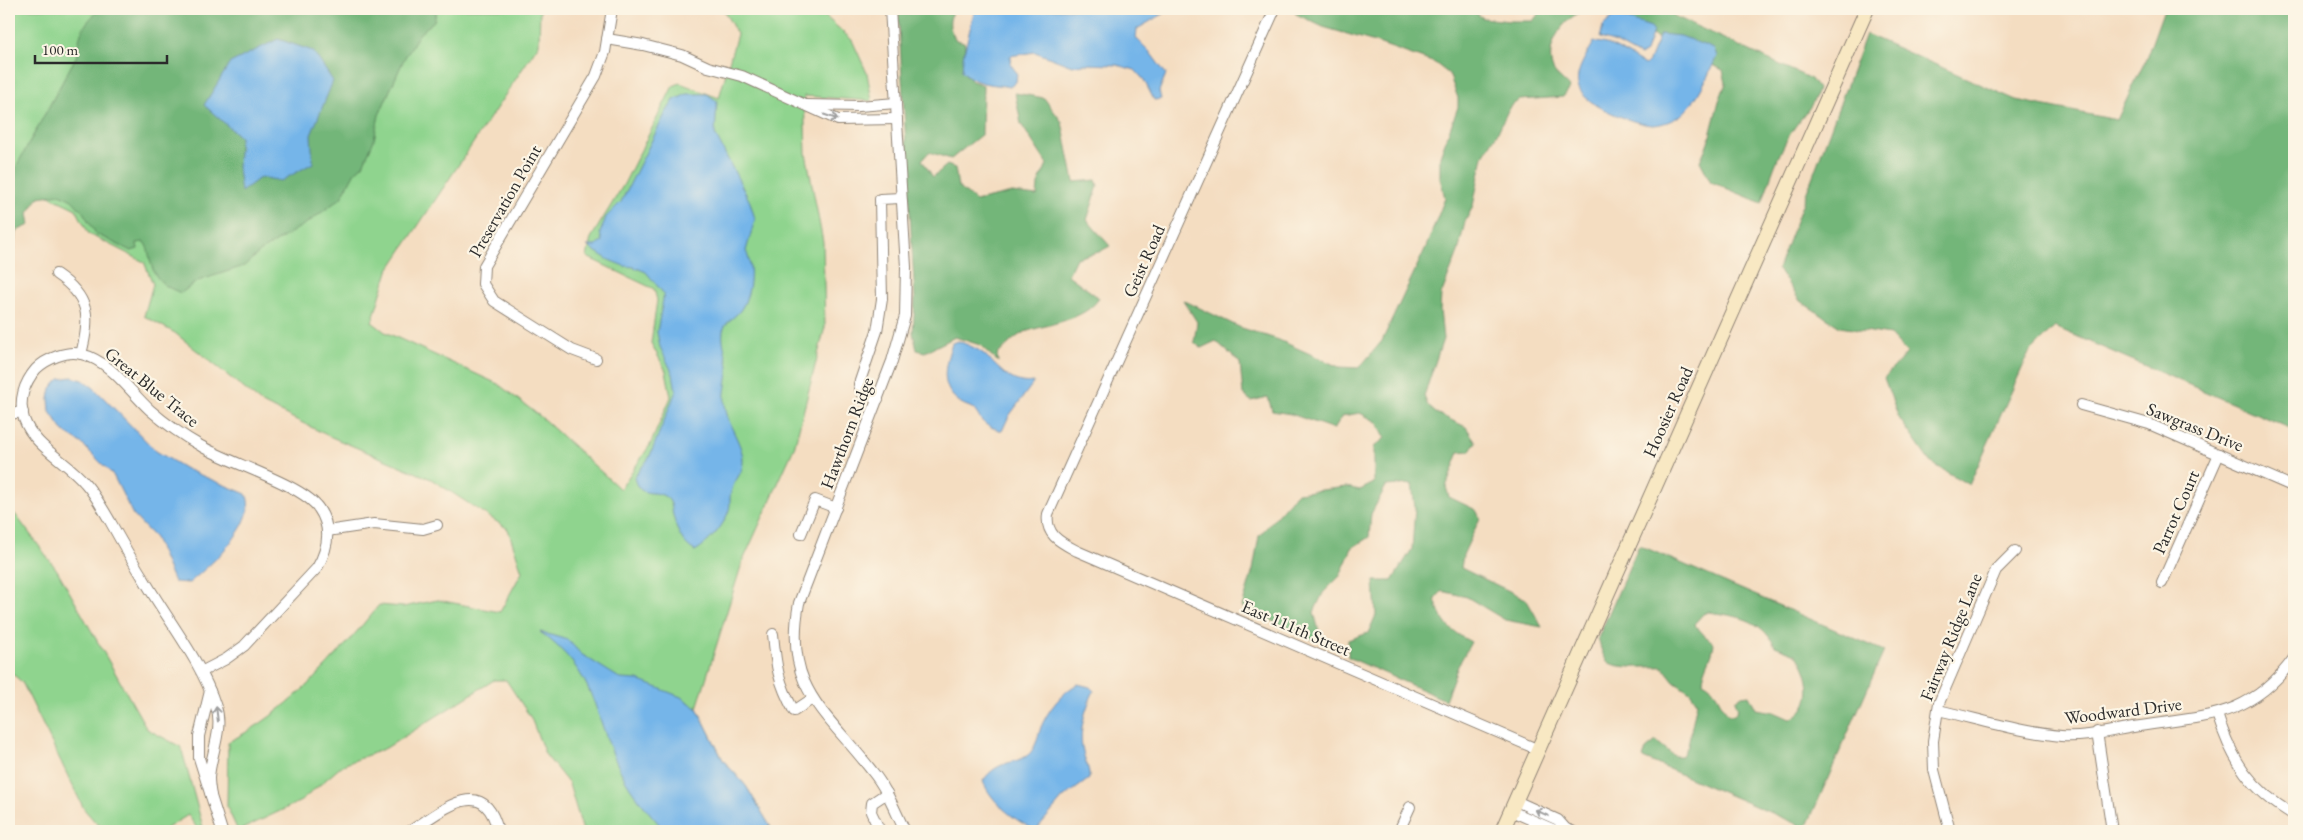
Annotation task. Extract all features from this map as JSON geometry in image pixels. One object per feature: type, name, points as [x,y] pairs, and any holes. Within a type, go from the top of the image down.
[{"type":"street","name":"Preservation Point","points":[[596,359],[572,350],[494,301],[488,295],[483,284],[482,274],[484,266],[602,64],[612,9]]},
{"type":"street","name":"Hawthorn Ridge","points":[[890,9],[906,267],[905,316],[900,339],[878,399],[799,603],[796,620],[796,657],[801,677],[812,698],[827,720],[873,771],[887,793],[905,831]]},
{"type":"street","name":"Geist Road","points":[[1048,528],[1048,514],[1275,9]]},
{"type":"street","name":"Hoosier Road","points":[[1502,831],[1867,9]]},
{"type":"street","points":[[607,39],[643,44],[682,55],[708,66],[742,76],[838,120],[897,119]]},
{"type":"street","points":[[805,105],[859,106],[896,103]]},
{"type":"street","points":[[878,399],[861,392],[859,384],[873,345],[882,299],[880,199],[901,198]]},
{"type":"street","points":[[56,274],[79,294],[86,306],[88,320],[81,354]]},
{"type":"street","name":"Great Blue Trace","points":[[201,672],[226,659],[244,646],[317,568],[324,555],[327,531],[319,509],[309,497],[202,447],[173,428],[149,409],[112,371],[94,359],[81,354],[68,353],[48,360],[37,369],[25,386],[21,402],[24,419],[34,436],[86,483],[201,672],[217,710],[218,725],[209,779],[211,796]]},
{"type":"street","name":"Sawgrass Drive","points":[[2081,405],[2149,424],[2294,487]]},
{"type":"street","points":[[9,414],[23,412]]},
{"type":"street","name":"Parrot Court","points":[[2162,583],[2219,454]]},
{"type":"street","points":[[801,534],[815,500],[836,508]]},
{"type":"street","points":[[327,531],[374,524],[423,529],[437,525]]},
{"type":"street","name":"East 111th Street","points":[[1048,528],[1054,538],[1077,551],[1539,750]]},
{"type":"street","name":"Fairway Ridge Lane","points":[[1950,831],[1934,770],[1933,741],[1938,710],[1946,682],[1996,570],[2015,551]]},
{"type":"street","points":[[773,634],[776,665],[781,688],[794,711],[812,698]]},
{"type":"street","name":"Woodward Drive","points":[[1938,710],[2060,736],[2097,732],[2217,714],[2243,704],[2262,693],[2284,672],[2294,658]]},
{"type":"street","name":"Great Blue Trace","points":[[210,691],[199,736],[199,758],[222,831]]},
{"type":"street","points":[[2217,714],[2224,737],[2238,765],[2265,795],[2294,815]]},
{"type":"street","points":[[2097,732],[2112,831]]},
{"type":"street","points":[[880,831],[871,812],[872,803],[887,793]]},
{"type":"street","points":[[410,831],[454,802],[469,799],[485,804],[494,815],[498,831]]},
{"type":"street","points":[[1514,806],[1555,830],[1569,830]]},
{"type":"street","points":[[1399,831],[1410,807]]},
{"type":"green space","points":[[9,9],[540,9],[539,44],[388,271],[372,322],[385,332],[498,384],[541,417],[620,489],[650,445],[671,397],[666,371],[651,343],[657,300],[654,289],[587,257],[591,238],[624,184],[673,86],[680,83],[719,98],[737,34],[723,9],[817,9],[852,40],[867,73],[872,101],[804,96],[806,153],[823,242],[825,327],[794,448],[742,563],[697,708],[723,760],[746,786],[773,831],[583,831],[569,784],[545,754],[531,718],[506,680],[494,680],[386,748],[343,765],[301,801],[238,831],[227,807],[228,742],[251,730],[272,715],[311,682],[379,605],[403,607],[438,600],[500,612],[522,572],[508,529],[431,479],[329,436],[262,403],[175,333],[144,316],[153,284],[144,262],[89,234],[76,209],[30,187],[9,231]]},
{"type":"green space","points":[[101,9],[437,9],[434,21],[419,34],[404,59],[379,115],[374,140],[363,165],[355,172],[341,198],[310,221],[261,251],[244,266],[198,281],[181,293],[169,288],[154,273],[144,242],[137,243],[138,249],[131,251],[96,234],[83,212],[72,200],[60,194],[39,197],[28,213],[30,225],[16,231],[12,262],[9,268],[10,178],[77,55],[83,29]]},
{"type":"green space","points":[[898,9],[954,9],[950,24],[951,32],[956,40],[964,42],[965,46],[962,71],[972,81],[983,85],[982,134],[951,159],[929,152],[922,160],[933,177],[947,165],[955,168],[958,187],[976,201],[1012,193],[1037,196],[1038,184],[1047,164],[1021,124],[1015,93],[1044,98],[1062,122],[1074,182],[1096,180],[1098,186],[1087,220],[1110,246],[1099,252],[1076,258],[1068,275],[1099,298],[1093,305],[1076,316],[1021,334],[997,355],[998,362],[980,345],[955,337],[925,352],[917,350],[913,333],[915,299]]},
{"type":"green space","points":[[1293,9],[1365,9],[1374,12],[1406,9],[1470,9],[1483,18],[1533,21],[1542,9],[1590,9],[1581,12],[1565,23],[1551,50],[1553,70],[1570,88],[1563,97],[1520,100],[1510,106],[1498,132],[1483,156],[1473,206],[1465,222],[1458,252],[1441,295],[1440,310],[1443,339],[1424,396],[1428,406],[1436,413],[1466,427],[1476,442],[1470,451],[1459,452],[1446,487],[1449,497],[1476,510],[1480,518],[1463,555],[1461,568],[1526,599],[1542,627],[1505,620],[1467,597],[1442,591],[1435,599],[1440,615],[1452,630],[1471,642],[1458,666],[1445,700],[1348,657],[1348,640],[1368,633],[1376,615],[1374,581],[1392,581],[1412,549],[1415,508],[1412,484],[1386,486],[1371,514],[1369,537],[1352,548],[1340,576],[1323,593],[1314,612],[1320,635],[1314,640],[1242,607],[1253,570],[1259,536],[1297,493],[1346,487],[1360,490],[1374,483],[1374,447],[1385,438],[1377,422],[1360,413],[1342,416],[1334,429],[1291,414],[1272,411],[1268,397],[1251,401],[1243,394],[1240,363],[1216,341],[1201,348],[1194,342],[1197,322],[1183,300],[1239,327],[1279,340],[1339,367],[1359,368],[1382,341],[1426,247],[1445,198],[1440,178],[1440,156],[1458,107],[1458,98],[1449,74],[1435,63],[1375,42],[1323,27],[1296,14]]},
{"type":"green space","points":[[1599,9],[1659,9],[1811,79],[1818,89],[1816,95],[1811,106],[1792,131],[1783,148],[1762,203],[1711,182],[1700,161],[1708,143],[1719,101],[1726,83],[1723,70]]},
{"type":"green space","points":[[2164,9],[2294,9],[2294,430],[2055,327],[2029,353],[1969,485],[1930,462],[1899,418],[1884,378],[1907,353],[1890,335],[1840,327],[1800,301],[1778,269],[1866,34],[2016,100],[2117,120],[2146,59]]},
{"type":"green space","points":[[9,510],[15,514],[57,570],[147,729],[181,747],[204,831],[199,831],[188,815],[164,830],[128,831],[97,824],[84,809],[22,682],[9,671]]},
{"type":"green space","points":[[1639,545],[1884,651],[1806,828],[1643,758],[1646,749],[1656,741],[1674,756],[1682,756],[1688,745],[1697,702],[1690,692],[1674,681],[1663,667],[1625,667],[1611,664],[1607,661],[1601,650],[1598,638]],"holes":[[[1708,612],[1747,620],[1762,629],[1775,646],[1796,654],[1805,671],[1809,690],[1808,698],[1799,714],[1790,719],[1774,712],[1756,709],[1749,695],[1742,696],[1735,701],[1738,709],[1734,715],[1729,715],[1712,688],[1703,682],[1714,643],[1694,624],[1703,614]]]},
{"type":"water","points":[[975,9],[1178,9],[1166,12],[1137,29],[1136,38],[1149,51],[1166,74],[1159,91],[1161,99],[1154,100],[1144,80],[1135,70],[1117,65],[1083,64],[1072,66],[1035,52],[1010,56],[1011,65],[1017,73],[1016,82],[1010,87],[979,82],[962,71],[963,57]]},
{"type":"water","points":[[1615,15],[1651,27],[1653,31],[1646,52],[1640,56],[1616,43],[1600,38],[1603,26]]},
{"type":"water","points":[[1660,34],[1681,36],[1714,49],[1717,56],[1693,103],[1681,115],[1660,124],[1644,124],[1611,113],[1583,95],[1578,82],[1579,70],[1594,42],[1614,47],[1645,65],[1649,61]]},
{"type":"water","points":[[278,39],[313,51],[333,81],[311,135],[313,163],[281,181],[261,177],[241,192],[238,168],[240,137],[204,105],[230,63]]},
{"type":"water","points":[[687,94],[707,94],[717,101],[715,134],[750,202],[755,219],[746,251],[750,266],[750,283],[746,300],[723,331],[728,369],[725,404],[730,423],[743,455],[743,466],[732,488],[730,508],[724,522],[711,539],[695,551],[680,536],[669,500],[659,494],[644,492],[636,485],[634,477],[649,458],[676,391],[673,374],[660,347],[657,332],[664,294],[646,272],[609,260],[587,246],[595,246],[602,242],[600,233],[606,217],[621,202],[665,114],[674,100]]},
{"type":"water","points":[[959,341],[981,352],[1012,379],[1026,383],[1034,382],[1009,416],[1002,431],[986,424],[972,408],[961,403],[949,390],[945,376],[947,360],[952,343]]},
{"type":"water","points":[[72,377],[83,380],[94,388],[156,451],[186,469],[246,494],[248,505],[246,518],[239,530],[220,555],[189,583],[174,582],[155,538],[133,515],[113,475],[81,443],[65,433],[50,412],[49,399],[51,388],[60,379]]},
{"type":"water","points":[[540,632],[568,640],[581,654],[621,679],[638,680],[681,697],[697,708],[723,760],[746,786],[773,831],[665,831],[629,787],[624,778],[591,695],[573,663]]},
{"type":"water","points":[[1078,684],[1090,687],[1094,691],[1085,713],[1081,737],[1089,779],[1063,798],[1036,830],[1020,822],[1005,810],[991,796],[983,781],[996,768],[1021,759],[1031,752],[1041,727],[1052,708],[1067,691]]}]
